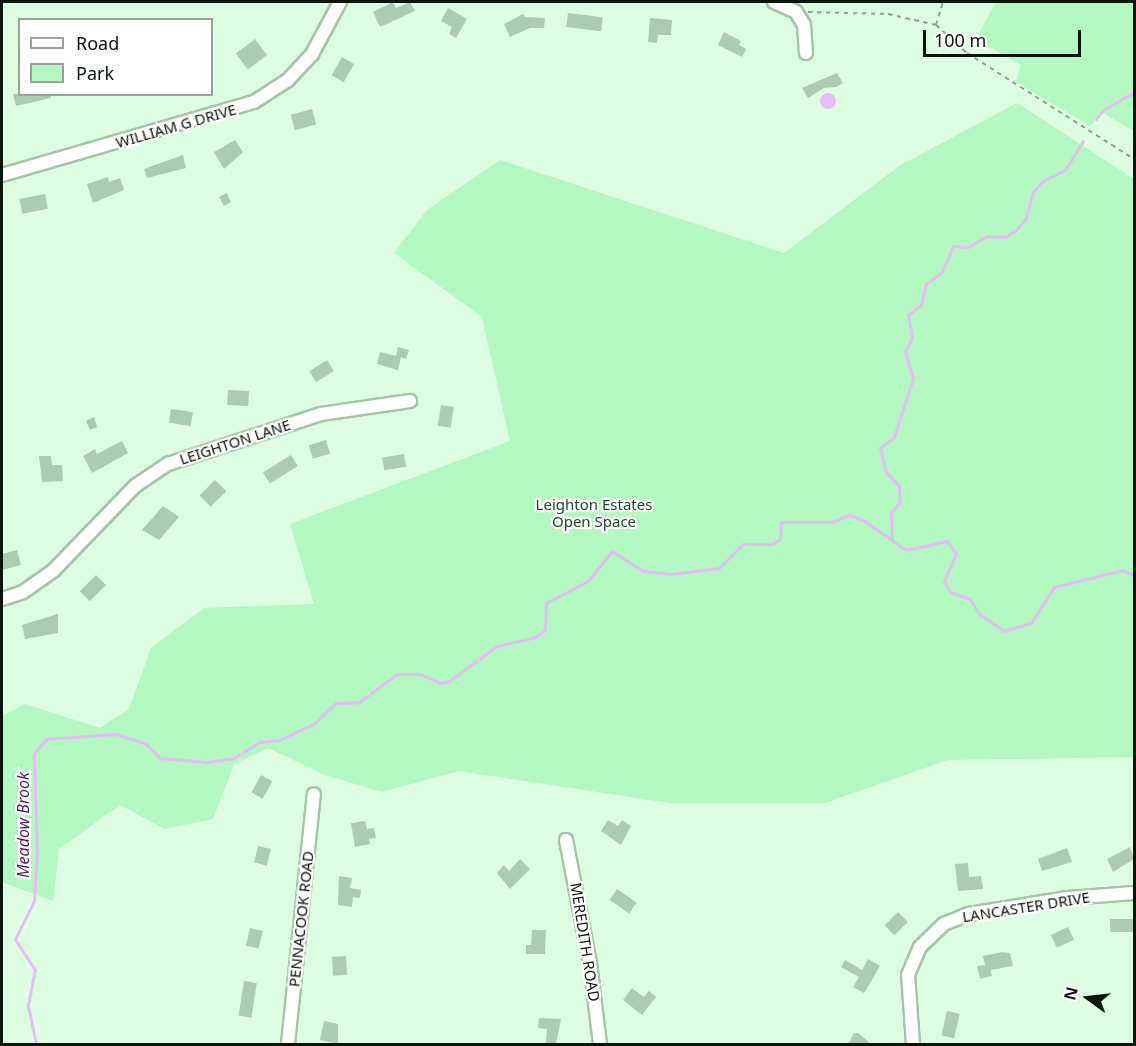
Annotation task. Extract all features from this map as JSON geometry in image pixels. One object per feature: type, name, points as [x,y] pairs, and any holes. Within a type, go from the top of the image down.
[{"type":"street","name":"WILLIAM G DRIVE","points":[[2,175],[225,114],[254,102],[288,80],[312,54],[340,2]]},
{"type":"street","points":[[774,2],[796,12],[804,25],[806,53]]},
{"type":"street","name":"LEIGHTON LANE","points":[[2,599],[23,592],[53,570],[135,486],[168,464],[321,414],[410,401]]},
{"type":"street","name":"PENNACOOK ROAD","points":[[288,1044],[314,794]]},
{"type":"street","name":"MEREDITH ROAD","points":[[566,840],[590,963],[600,1044]]},
{"type":"street","name":"LANCASTER DRIVE","points":[[913,1044],[908,975],[920,947],[944,924],[969,914],[1068,898],[1134,893]]},
{"type":"path","points":[[936,25],[944,2]]},
{"type":"path","points":[[796,12],[888,14],[936,25],[967,52],[1134,159]]},
{"type":"green space","points":[[996,2],[1134,2],[1134,131],[1103,113],[1090,126],[1016,82],[1021,65],[976,39]]},
{"type":"green space","name":"Leighton Estates Open Space","points":[[1017,103],[1134,179],[1134,757],[948,760],[825,803],[670,803],[459,771],[382,792],[325,775],[268,748],[234,764],[213,819],[165,829],[120,805],[59,849],[53,901],[2,882],[2,716],[25,704],[100,728],[129,709],[151,648],[204,608],[314,604],[290,524],[510,441],[482,317],[394,253],[427,210],[500,160],[784,253],[899,166]]},
{"type":"shaded area","points":[[828,93],[836,101],[828,109],[820,101]]},
{"type":"building","points":[[393,2],[396,8],[410,2],[415,11],[380,27],[373,12]]},
{"type":"building","points":[[448,8],[467,19],[456,38],[449,34],[452,27],[441,21]]},
{"type":"building","points":[[568,13],[603,17],[601,31],[566,27]]},
{"type":"building","points":[[523,14],[525,17],[545,18],[544,28],[530,28],[510,37],[504,24]]},
{"type":"building","points":[[650,18],[672,20],[671,35],[658,35],[657,43],[648,42]]},
{"type":"building","points":[[724,32],[741,41],[739,45],[746,49],[742,57],[718,45]]},
{"type":"building","points":[[255,39],[267,55],[248,69],[236,53]]},
{"type":"building","points":[[342,57],[354,64],[344,82],[332,75]]},
{"type":"building","points":[[837,73],[843,83],[836,87],[824,88],[808,98],[802,88]]},
{"type":"building","points":[[13,94],[51,96],[51,98],[16,106]]},
{"type":"building","points":[[312,109],[316,124],[295,130],[291,115]]},
{"type":"building","points":[[235,140],[243,152],[224,169],[214,152]]},
{"type":"building","points":[[183,155],[186,168],[147,178],[144,169]]},
{"type":"building","points":[[108,177],[109,182],[120,178],[124,190],[93,203],[87,184]]},
{"type":"building","points":[[227,193],[231,202],[224,206],[219,197]]},
{"type":"building","points":[[45,194],[48,209],[22,214],[19,199]]},
{"type":"building","points":[[398,347],[409,350],[406,359],[401,357],[398,370],[377,364],[380,352],[396,356]]},
{"type":"building","points":[[327,360],[334,371],[316,382],[309,371]]},
{"type":"building","points":[[228,390],[249,391],[248,406],[227,405]]},
{"type":"building","points":[[441,405],[454,407],[451,428],[438,426]]},
{"type":"building","points":[[171,409],[193,412],[191,426],[169,423]]},
{"type":"building","points":[[94,417],[97,427],[90,430],[86,421]]},
{"type":"building","points":[[326,440],[330,453],[313,459],[309,445]]},
{"type":"building","points":[[122,441],[128,453],[92,473],[83,456],[95,449],[97,454]]},
{"type":"building","points":[[404,454],[406,467],[384,470],[382,457]]},
{"type":"building","points":[[291,455],[298,466],[270,484],[263,472]]},
{"type":"building","points":[[39,456],[51,456],[52,465],[62,465],[63,481],[42,482]]},
{"type":"building","points":[[215,480],[226,491],[211,507],[199,496]]},
{"type":"building","points":[[163,506],[179,517],[159,540],[142,530]]},
{"type":"building","points":[[17,550],[21,565],[2,570],[2,554]]},
{"type":"building","points":[[96,575],[106,585],[90,601],[80,591]]},
{"type":"building","points":[[58,614],[58,633],[25,639],[22,625]]},
{"type":"building","points":[[261,775],[272,781],[263,799],[251,792]]},
{"type":"building","points":[[608,820],[618,826],[622,820],[631,826],[621,845],[601,831]]},
{"type":"building","points":[[365,821],[367,829],[374,828],[376,838],[369,839],[370,844],[355,847],[351,823]]},
{"type":"building","points":[[258,846],[271,849],[267,865],[254,863]]},
{"type":"building","points":[[1130,847],[1134,859],[1113,872],[1107,859]]},
{"type":"building","points":[[1067,848],[1072,862],[1042,871],[1038,859]]},
{"type":"building","points":[[520,859],[530,869],[510,889],[497,873],[504,865],[509,871]]},
{"type":"building","points":[[968,863],[969,877],[981,876],[983,889],[958,891],[955,864]]},
{"type":"building","points":[[339,876],[352,878],[350,888],[361,890],[360,898],[353,897],[352,907],[338,905]]},
{"type":"building","points":[[617,889],[637,903],[629,913],[610,900]]},
{"type":"building","points":[[898,912],[908,922],[894,935],[885,925]]},
{"type":"building","points":[[1110,919],[1134,919],[1134,932],[1110,932]]},
{"type":"building","points":[[1068,927],[1074,940],[1057,948],[1051,935]]},
{"type":"building","points":[[250,928],[263,931],[259,948],[246,946]]},
{"type":"building","points":[[532,930],[546,930],[545,954],[526,954],[526,945],[531,945]]},
{"type":"building","points":[[1002,952],[1010,953],[1013,966],[991,970],[992,976],[980,979],[977,966],[985,965],[983,956]]},
{"type":"building","points":[[346,956],[347,975],[333,976],[332,957]]},
{"type":"building","points":[[868,959],[880,966],[864,993],[853,987],[859,977],[841,967],[845,960],[862,970]]},
{"type":"building","points":[[244,981],[257,983],[251,1018],[239,1016]]},
{"type":"building","points":[[632,988],[644,997],[649,991],[656,997],[642,1015],[623,1000]]},
{"type":"building","points":[[947,1011],[960,1014],[954,1038],[941,1035]]},
{"type":"building","points":[[539,1018],[561,1019],[556,1044],[546,1044],[547,1029],[538,1028]]},
{"type":"building","points":[[324,1021],[338,1024],[338,1044],[320,1040]]},
{"type":"building","points":[[854,1033],[858,1033],[871,1044],[848,1044]]},
{"type":"waterway","points":[[1096,119],[1103,110],[1134,92]]},
{"type":"waterway","points":[[892,540],[891,513],[900,502],[899,486],[886,472],[880,448],[894,437],[913,378],[905,351],[912,338],[908,315],[921,305],[926,284],[942,272],[953,246],[968,247],[986,236],[1005,237],[1017,229],[1026,218],[1033,192],[1043,181],[1065,170],[1083,141]]},
{"type":"waterway","name":"Meadow Brook","points":[[36,1044],[28,1005],[35,970],[15,939],[34,901],[37,852],[34,754],[46,739],[116,734],[146,744],[160,758],[207,762],[234,758],[260,742],[279,740],[314,724],[336,703],[359,702],[397,674],[420,674],[440,683],[449,681],[497,646],[535,637],[545,630],[546,603],[588,581],[612,551],[643,571],[670,574],[719,568],[743,544],[772,544],[780,539],[781,522],[832,522],[849,515],[863,520],[906,550],[947,541],[956,554],[944,581],[950,592],[970,599],[979,614],[1004,631],[1031,623],[1054,587],[1123,570],[1134,576]]}]
